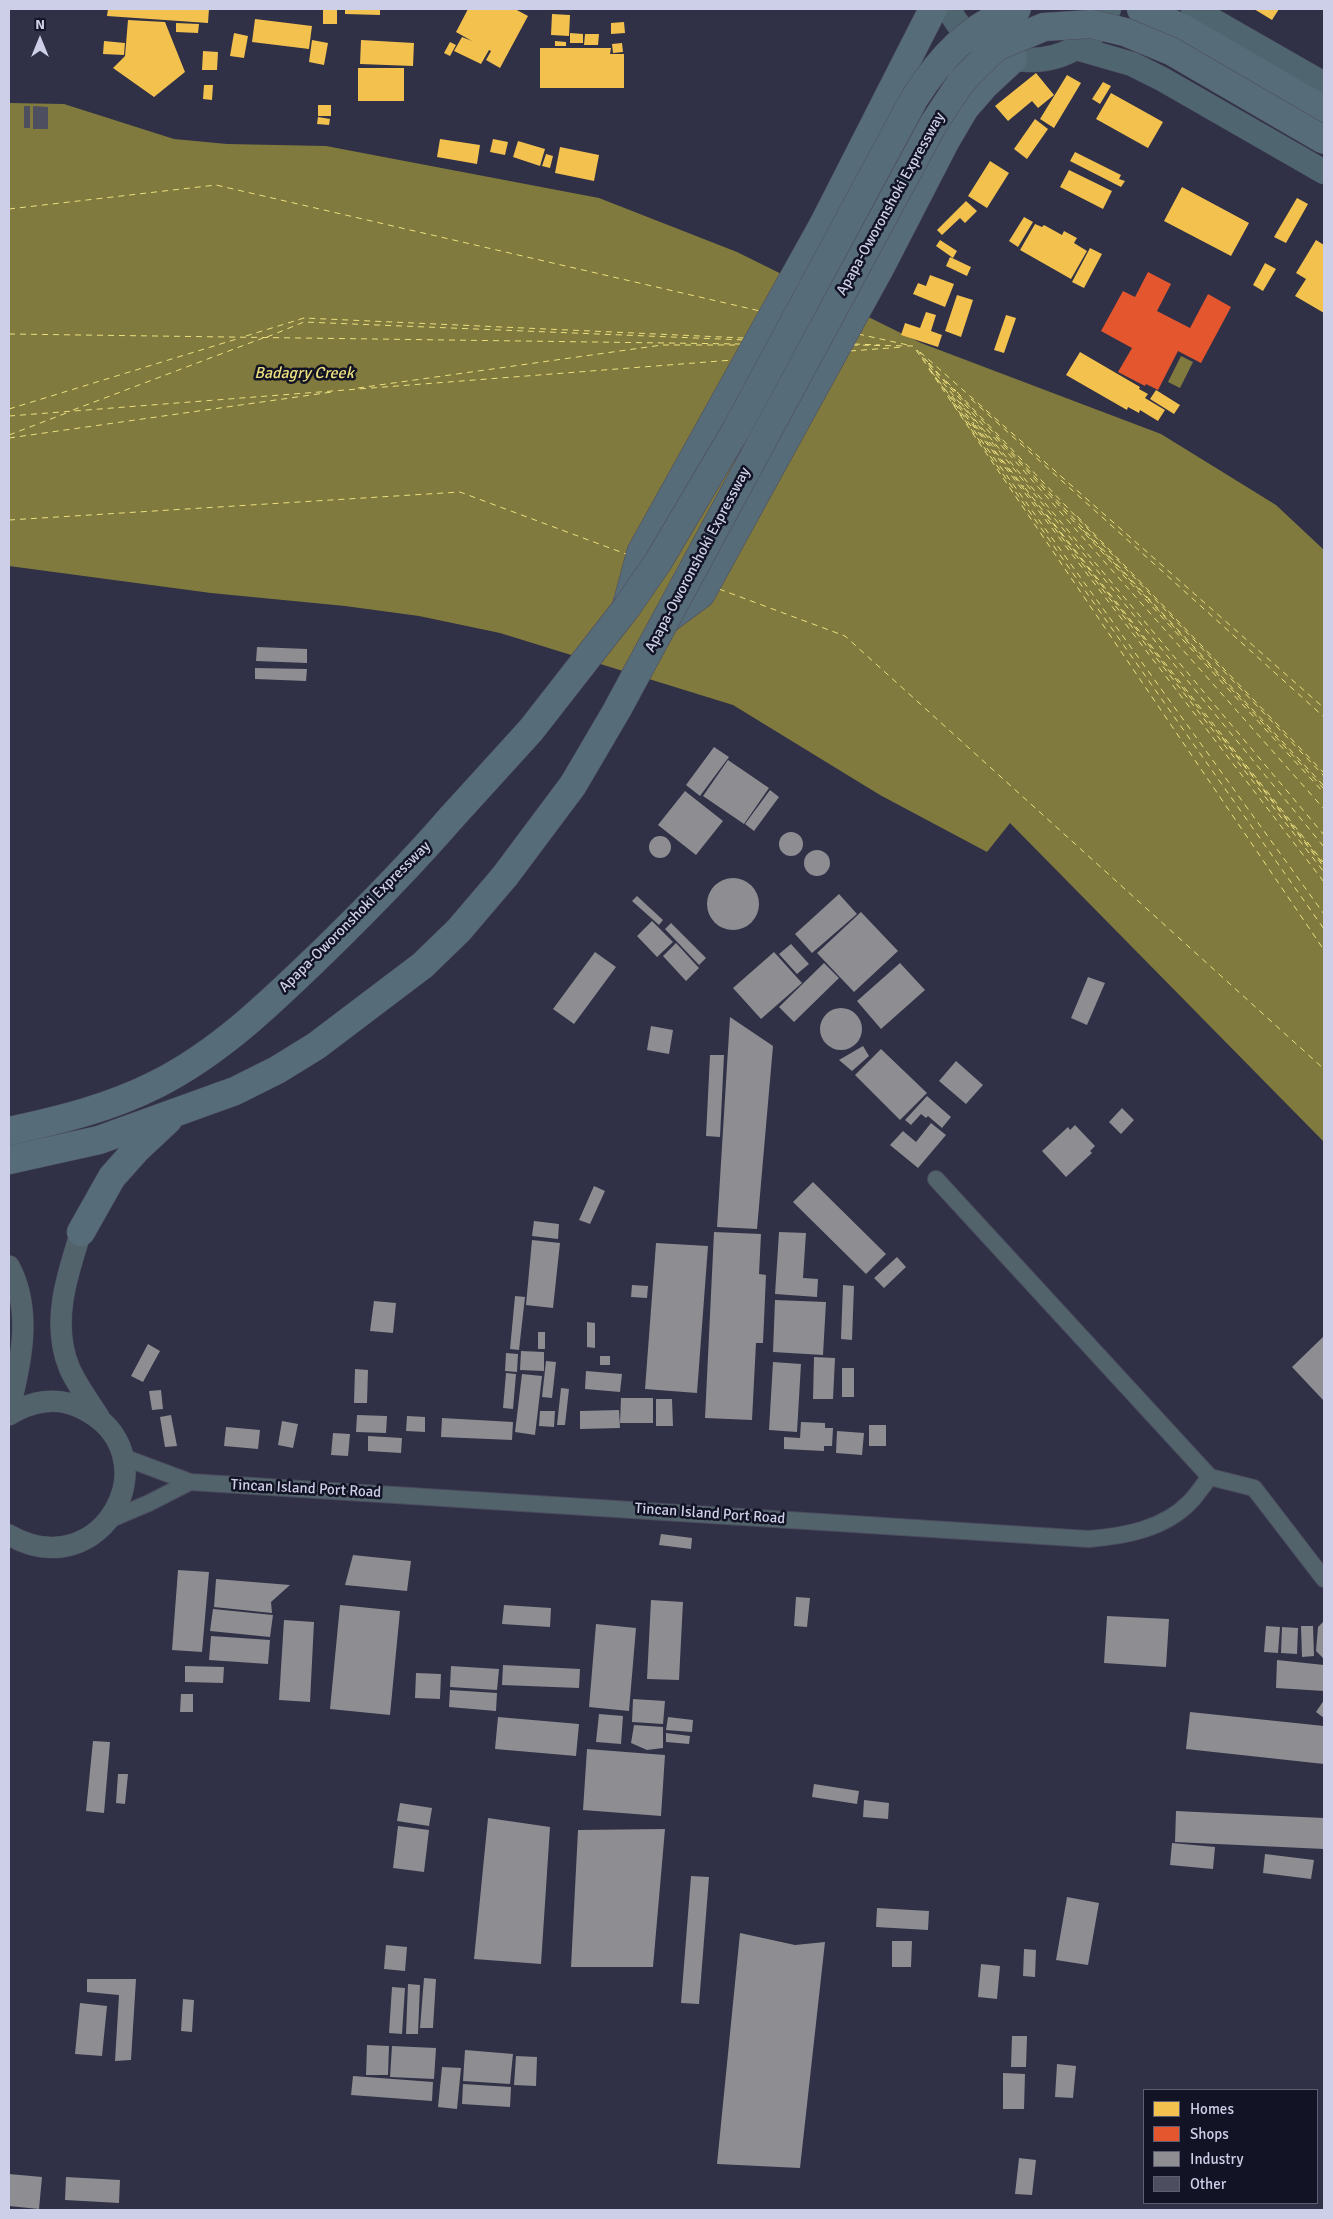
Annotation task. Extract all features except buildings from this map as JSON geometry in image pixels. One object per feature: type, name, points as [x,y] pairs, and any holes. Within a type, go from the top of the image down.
[{"type":"highway","points":[[627,606],[641,552],[823,224],[933,9]]},
{"type":"highway","name":"Apapa-Oworonshoki Expressway","points":[[9,1131],[57,1121],[104,1107],[156,1084],[205,1056],[252,1020],[404,872],[531,730],[627,606],[658,562],[736,430],[914,99],[929,76],[955,46],[975,29],[1001,14],[1017,9]]},
{"type":"highway","points":[[1141,9],[1188,31],[1324,110]]},
{"type":"highway","name":"Apapa-Oworonshoki Expressway","points":[[9,1160],[99,1140],[235,1091],[316,1046],[423,965],[458,930],[505,876],[573,785],[666,620],[930,131],[961,82],[996,47],[1044,27],[1090,24],[1124,32],[1171,51],[1324,140]]},
{"type":"highway","points":[[666,620],[701,594],[880,268],[945,142],[965,108],[985,85],[1013,59]]},
{"type":"highway","points":[[81,1232],[112,1177],[137,1149],[174,1114]]},
{"type":"main road","points":[[949,9],[969,37],[982,47],[1013,59],[1046,59],[1076,48],[1098,27],[1109,9]]},
{"type":"main road","points":[[1193,9],[1324,84]]},
{"type":"main road","points":[[1076,48],[1132,64],[1155,75],[1324,172]]},
{"type":"street","points":[[936,1179],[1210,1477],[1254,1488],[1324,1579]]},
{"type":"street","points":[[81,1232],[63,1294],[61,1327],[69,1367],[102,1421],[118,1443],[123,1457],[124,1483],[122,1496],[110,1520]]},
{"type":"street","points":[[9,1266],[21,1305],[23,1346],[9,1410]]},
{"type":"street","points":[[9,1415],[34,1403],[63,1402],[90,1412],[102,1421]]},
{"type":"street","name":"Tincan Island Port Road","points":[[123,1457],[190,1482],[1089,1539],[1123,1536],[1158,1524],[1190,1503],[1210,1477]]},
{"type":"street","points":[[9,1535],[30,1545],[42,1547],[67,1546],[90,1537],[110,1520],[190,1482]]},
{"type":"water","name":"Badagry Creek","points":[[9,103],[64,104],[174,139],[227,144],[326,146],[599,198],[737,252],[921,343],[1161,434],[1276,505],[1324,550],[1324,1142],[1010,823],[987,852],[880,795],[733,705],[500,633],[419,616],[345,606],[211,593],[9,566]]},
{"type":"water","points":[[1181,356],[1193,362],[1180,388],[1168,382]]},
{"type":"ferry route","points":[[9,209],[216,185],[760,311]]},
{"type":"ferry route","points":[[246,336],[304,318],[744,338]]},
{"type":"ferry route","points":[[267,337],[304,322],[745,340]]},
{"type":"ferry route","points":[[9,334],[740,344]]},
{"type":"ferry route","points":[[858,334],[908,345]]},
{"type":"ferry route","points":[[9,409],[240,338]]},
{"type":"ferry route","points":[[73,410],[263,338]]},
{"type":"ferry route","points":[[854,344],[880,345]]},
{"type":"ferry route","points":[[358,388],[662,345],[741,345]]},
{"type":"ferry route","points":[[852,345],[913,346],[1324,914]]},
{"type":"ferry route","points":[[850,351],[903,347]]},
{"type":"ferry route","points":[[917,350],[928,362]]},
{"type":"ferry route","points":[[920,352],[1324,708]]},
{"type":"ferry route","points":[[922,357],[1324,847]]},
{"type":"ferry route","points":[[9,416],[733,360]]},
{"type":"ferry route","points":[[928,363],[1324,809]]},
{"type":"ferry route","points":[[929,363],[936,371]]},
{"type":"ferry route","points":[[929,369],[1324,950]]},
{"type":"ferry route","points":[[931,371],[1324,882]]},
{"type":"ferry route","points":[[936,371],[1324,786]]},
{"type":"ferry route","points":[[946,381],[956,391]]},
{"type":"ferry route","points":[[9,438],[332,392]]},
{"type":"ferry route","points":[[957,392],[1324,776]]},
{"type":"ferry route","points":[[952,396],[974,424]]},
{"type":"ferry route","points":[[971,399],[1324,717]]},
{"type":"ferry route","points":[[952,402],[1324,929]]},
{"type":"ferry route","points":[[960,402],[1324,835]]},
{"type":"ferry route","points":[[9,435],[69,412]]},
{"type":"ferry route","points":[[973,424],[1324,872]]},
{"type":"ferry route","points":[[975,425],[995,449]]},
{"type":"ferry route","points":[[996,437],[1324,793]]},
{"type":"ferry route","points":[[995,451],[1024,487]]},
{"type":"ferry route","points":[[1025,488],[1324,867]]},
{"type":"ferry route","points":[[9,520],[460,492],[626,554]]},
{"type":"ferry route","points":[[1047,515],[1324,863]]},
{"type":"ferry route","points":[[1077,516],[1324,773]]},
{"type":"ferry route","points":[[1083,530],[1147,598]]},
{"type":"ferry route","points":[[719,589],[845,636],[1324,1069]]},
{"type":"ferry route","points":[[1148,599],[1324,789]]},
{"type":"ferry route","points":[[1222,737],[1324,865]]}]
